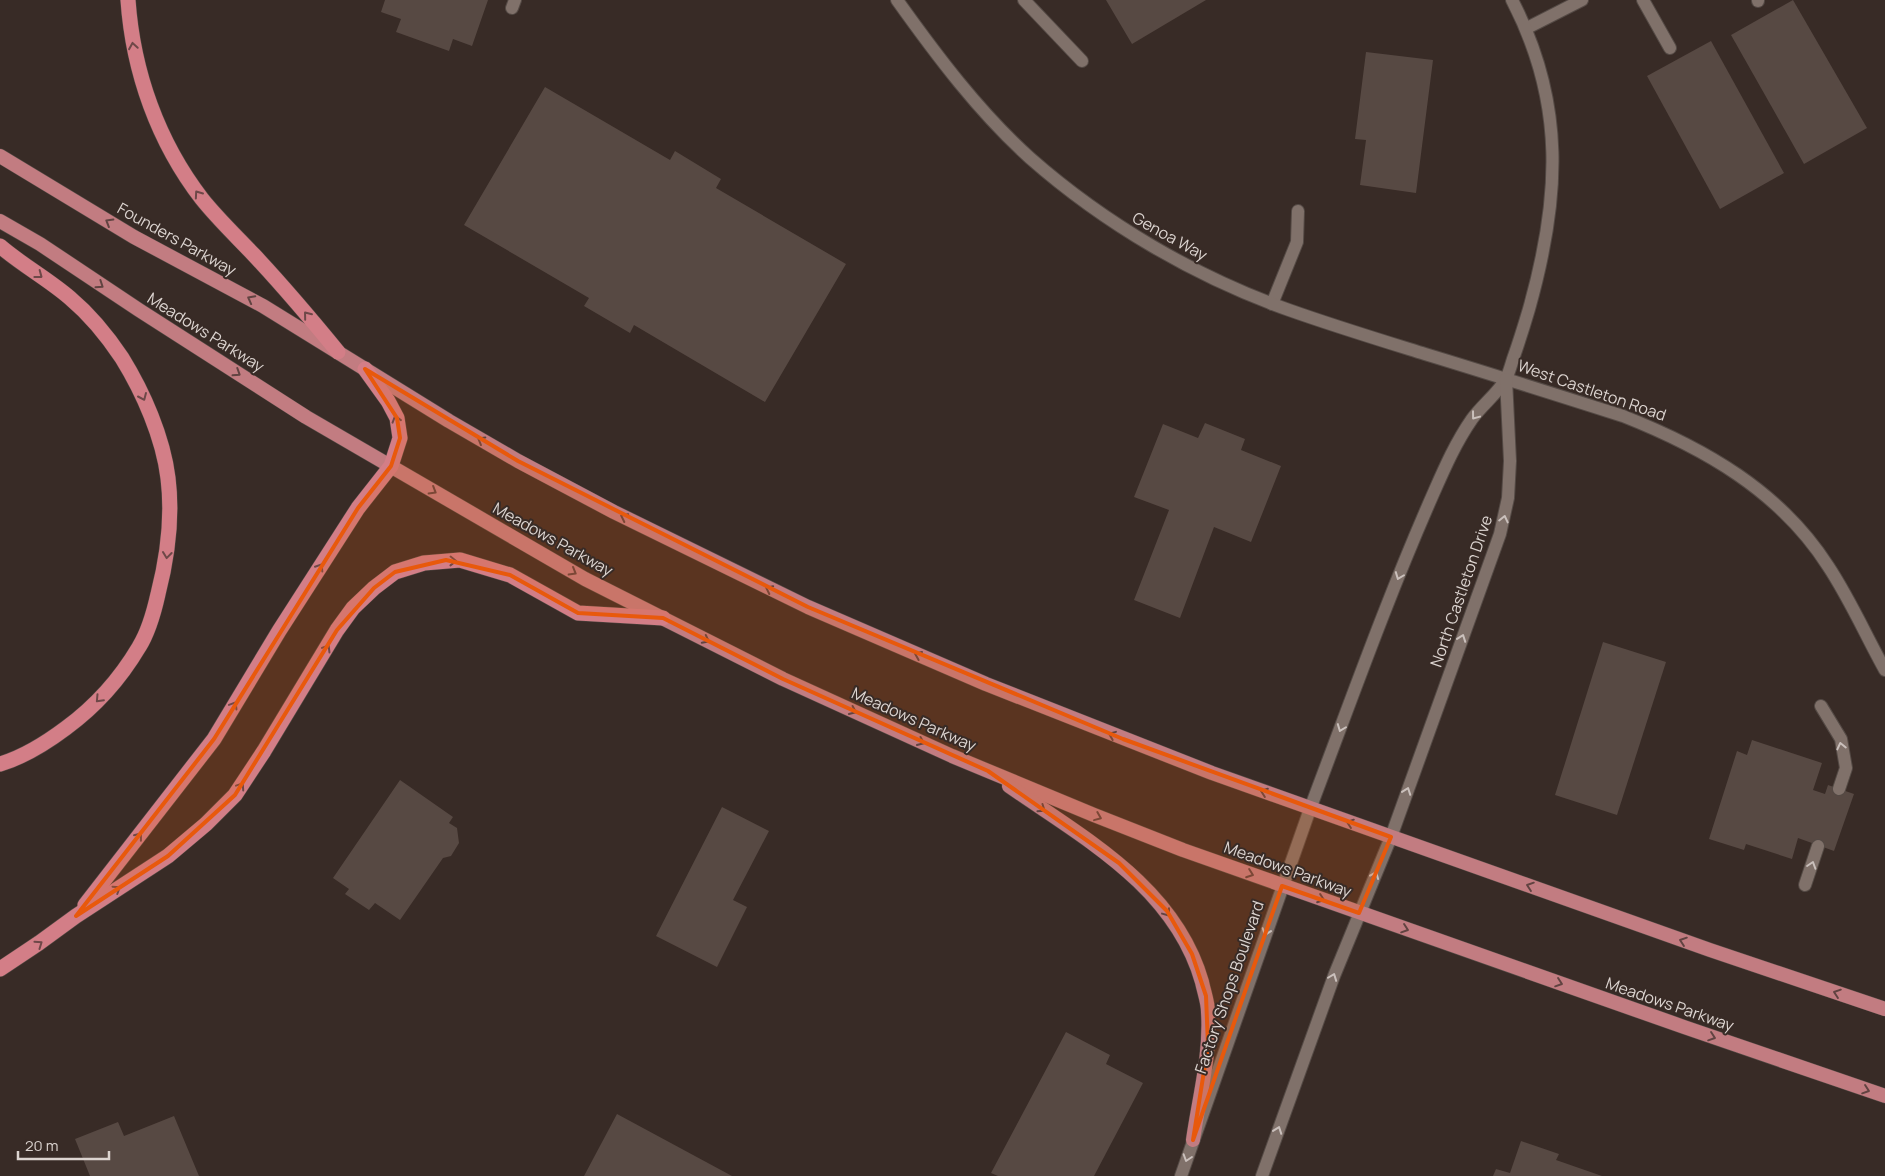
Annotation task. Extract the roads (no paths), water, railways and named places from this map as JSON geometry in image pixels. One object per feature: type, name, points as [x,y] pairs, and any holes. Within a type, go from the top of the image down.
[{"type":"highway","points":[[128,0],[135,58],[145,92],[157,122],[182,169],[202,199],[293,297],[338,352],[449,421],[527,466],[614,512],[808,608],[1114,736],[1310,809],[1710,950],[1885,1009]]},
{"type":"highway","name":"Founders Parkway","points":[[0,156],[134,237],[264,306],[338,352]]},
{"type":"highway","name":"Meadows Parkway","points":[[0,222],[40,244],[306,417],[585,579],[791,683],[988,771],[1103,819],[1282,886],[1885,1096]]},
{"type":"highway","points":[[0,246],[70,298],[97,326],[120,356],[135,381],[156,428],[168,476],[171,522],[166,564],[152,617],[140,646],[114,683],[86,713],[50,740],[15,760],[0,764]]},
{"type":"highway","points":[[76,916],[214,739],[274,639],[358,508],[391,466],[400,438],[397,418],[388,400],[364,369]]},
{"type":"highway","points":[[0,969],[39,944],[76,916],[168,856],[206,824],[235,795],[348,615],[374,588],[395,572],[424,563],[460,560],[510,575],[578,613],[663,618]]},
{"type":"highway","points":[[988,771],[1119,863],[1167,911],[1180,932],[1198,967],[1208,1011],[1208,1046],[1193,1140]]},
{"type":"street","name":"Genoa Way","points":[[897,0],[958,82],[996,124],[1031,158],[1098,212],[1130,232],[1231,287],[1272,304],[1326,323],[1506,379]]},
{"type":"street","name":"West Castleton Road","points":[[1512,0],[1527,28],[1542,74],[1552,143],[1553,182],[1544,246],[1535,286],[1506,379],[1623,416],[1662,432],[1717,460],[1758,488],[1793,520],[1824,560],[1885,670]]},
{"type":"street","points":[[1527,28],[1582,0]]},
{"type":"street","points":[[1642,0],[1670,48]]},
{"type":"street","points":[[1027,1],[1082,61]]},
{"type":"street","points":[[1272,304],[1297,242],[1298,211]]},
{"type":"street","points":[[1310,809],[1417,530],[1452,451],[1473,417],[1506,379]]},
{"type":"street","name":"North Castleton Drive","points":[[1359,913],[1391,837],[1500,534],[1508,498],[1510,461],[1506,379]]},
{"type":"street","points":[[1821,706],[1841,739],[1846,768],[1839,789]]},
{"type":"street","name":"Factory Shops Boulevard","points":[[1181,1176],[1310,809]]},
{"type":"street","points":[[1806,885],[1818,846]]},
{"type":"street","points":[[1262,1176],[1334,976],[1359,913]]}]
